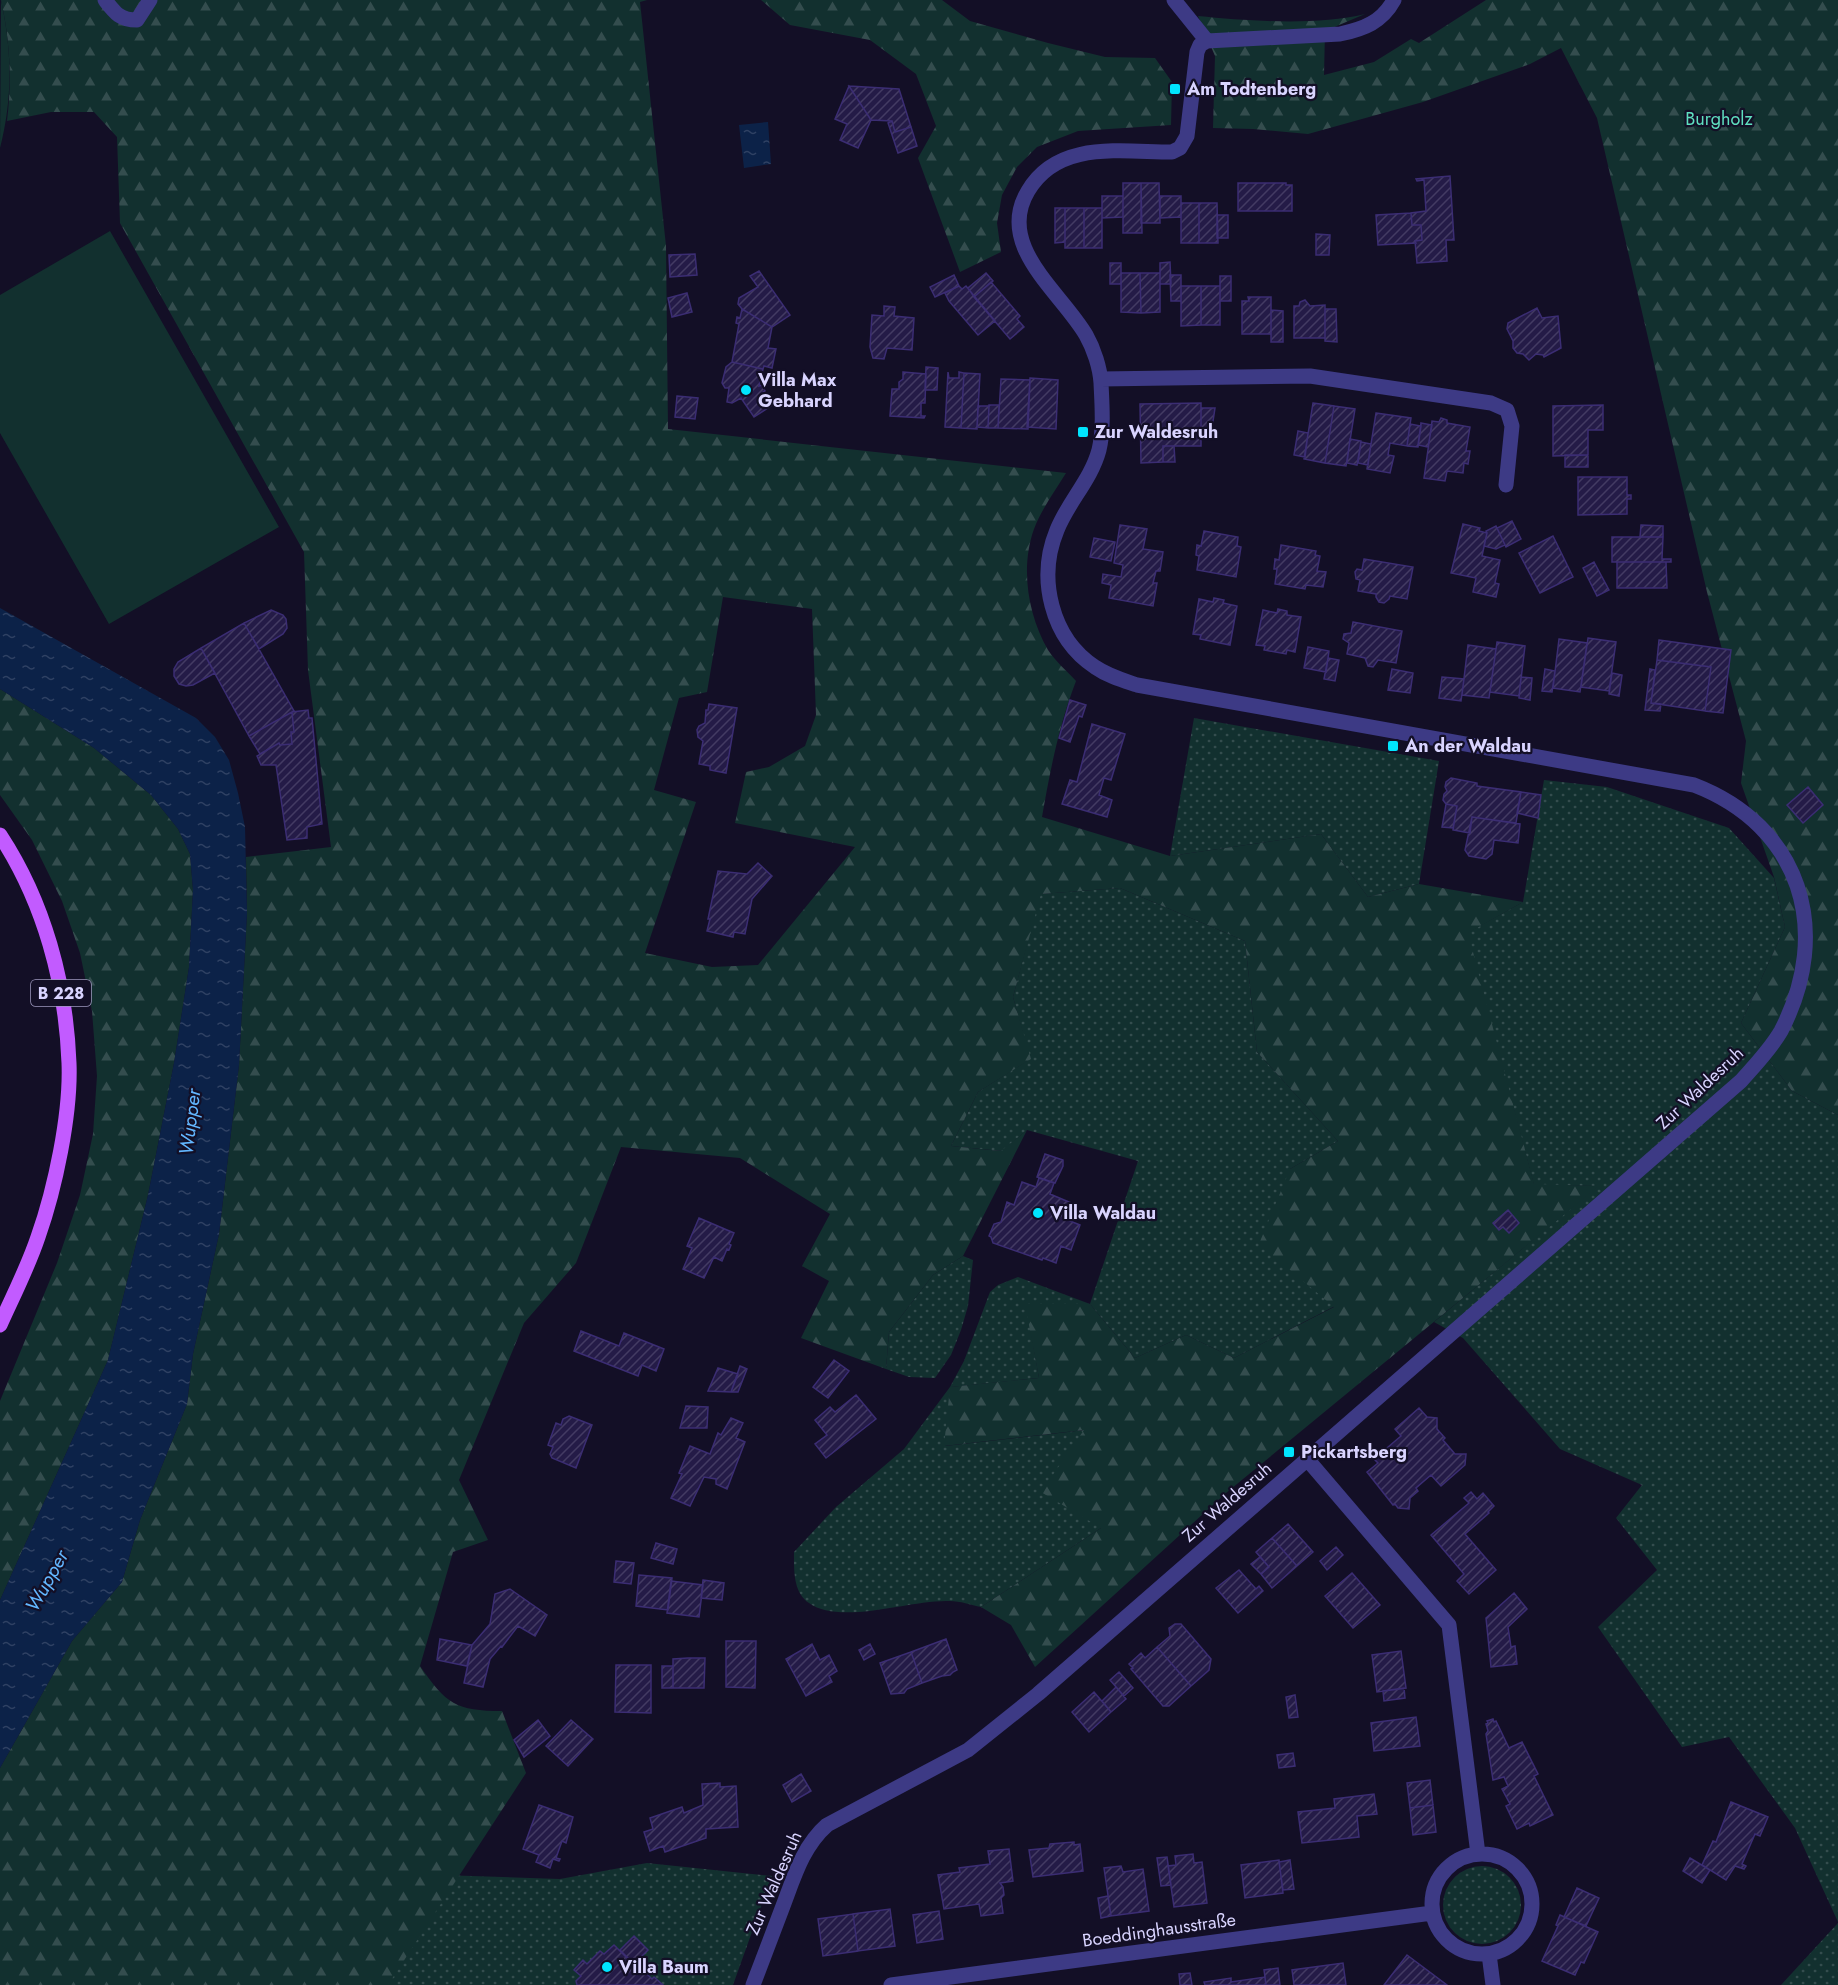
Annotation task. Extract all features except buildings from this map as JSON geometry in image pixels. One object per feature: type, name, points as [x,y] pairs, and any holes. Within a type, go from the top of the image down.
[{"type":"main road","name":"B 228","points":[[0,835],[19,868],[51,944],[60,981],[69,1064],[67,1101],[55,1179],[38,1237],[0,1324]]},
{"type":"street","points":[[105,0],[114,12],[125,20],[137,20],[150,0]]},
{"type":"street","points":[[1174,0],[1207,41],[1340,34],[1359,30],[1385,15],[1394,0]]},
{"type":"street","name":"Zur Waldesruh","points":[[753,1985],[796,1872],[817,1834],[827,1825],[946,1763],[987,1737],[1741,1081],[1765,1054],[1780,1032],[1793,1003],[1802,972],[1806,942],[1801,898],[1790,866],[1776,844],[1760,826],[1718,794],[1694,785],[1137,685],[1113,678],[1094,666],[1077,651],[1055,616],[1049,595],[1047,574],[1049,550],[1058,527],[1092,470],[1099,450],[1102,417],[1101,379],[1087,336],[1030,260],[1022,244],[1018,223],[1020,207],[1039,175],[1056,161],[1071,155],[1098,151],[1172,152],[1180,148],[1188,136],[1197,52],[1200,45],[1207,41]]},
{"type":"street","points":[[1101,379],[1310,375],[1491,403],[1507,410],[1512,426],[1506,485]]},
{"type":"street","points":[[1307,1459],[1449,1625],[1478,1854]]},
{"type":"street","points":[[1478,1854],[1494,1856],[1510,1862],[1530,1889],[1532,1906],[1528,1923],[1519,1938],[1506,1948],[1489,1954],[1474,1954],[1459,1949],[1446,1940],[1437,1928],[1432,1913],[1435,1886],[1442,1874],[1464,1857],[1478,1854]]},
{"type":"street","name":"Boeddinghausstraße","points":[[891,1985],[1432,1913]]},
{"type":"street","points":[[1489,1954],[1493,1985]]},
{"type":"green space","points":[[1,0],[647,0],[640,2],[666,246],[668,429],[1066,473],[1037,522],[1027,559],[1028,591],[1035,622],[1048,650],[1076,681],[1056,748],[1042,817],[1170,856],[1321,834],[1368,897],[1419,884],[1523,902],[1468,933],[1534,1184],[1599,1186],[1226,1493],[1035,1667],[1011,1625],[981,1607],[1101,1528],[1041,1492],[1084,1430],[944,1446],[950,1387],[1039,1378],[1025,1304],[1090,1304],[1135,1358],[1186,1335],[1234,1358],[1334,1307],[1259,1244],[1290,1169],[1338,1141],[1257,1052],[1245,941],[1120,888],[1041,894],[1013,997],[1031,1059],[978,1092],[951,1146],[1001,1151],[1027,1130],[963,1256],[933,1275],[889,1332],[886,1369],[801,1338],[829,1281],[802,1266],[830,1214],[740,1158],[621,1147],[576,1263],[524,1323],[459,1480],[488,1540],[453,1552],[420,1666],[437,1689],[454,1703],[473,1709],[502,1711],[526,1773],[388,1985],[0,1985],[0,1768],[72,1641],[122,1582],[140,1520],[187,1404],[193,1354],[219,1234],[239,1065],[247,913],[246,857],[331,847],[308,670],[304,552],[120,223],[117,137],[94,112],[51,112],[7,121],[10,76]],"holes":[[[723,597],[812,609],[816,715],[805,746],[769,767],[746,772],[735,823],[855,847],[758,965],[712,967],[645,953],[696,802],[654,790],[679,698],[707,692]]]},
{"type":"green space","points":[[1,0],[10,74],[7,111],[0,148]]},
{"type":"green space","points":[[761,0],[942,0],[970,21],[1048,43],[1105,57],[1155,58],[1172,82],[1171,125],[1078,131],[1037,147],[1017,167],[1002,195],[997,223],[1001,252],[960,272],[918,158],[936,126],[916,74],[870,40],[790,25]]},
{"type":"green space","name":"Burgholz","points":[[1486,0],[1838,0],[1838,1115],[1792,1091],[1741,1023],[1785,927],[1774,877],[1741,783],[1746,741],[1707,592],[1597,118],[1561,48],[1530,64],[1423,102],[1308,134],[1213,128],[1215,56],[1198,16],[1260,21],[1304,21],[1346,18],[1365,14],[1325,31],[1324,75],[1374,62],[1411,39],[1419,43]]},
{"type":"green space","points":[[110,231],[279,527],[109,624],[0,433],[0,295]]},
{"type":"green space","points":[[0,689],[94,748],[151,795],[178,829],[190,854],[193,890],[189,967],[174,1063],[148,1195],[108,1360],[0,1600],[0,1401],[57,1263],[80,1195],[93,1134],[97,1076],[92,1011],[80,953],[62,901],[32,840],[0,795]]},
{"type":"green space","points":[[1194,718],[1439,761],[1419,884],[1368,897],[1321,834],[1170,856]]},
{"type":"green space","points":[[1544,780],[1607,787],[1729,828],[1774,878],[1785,927],[1741,1023],[1792,1091],[1838,1115],[1838,1922],[1795,1828],[1729,1737],[1682,1747],[1598,1627],[1657,1570],[1616,1518],[1642,1485],[1560,1449],[1463,1338],[1434,1322],[1598,1186],[1534,1185],[1467,933],[1523,902]]},
{"type":"green space","points":[[1120,888],[1245,941],[1257,1052],[1338,1141],[1290,1169],[1335,1306],[1234,1358],[1186,1335],[1135,1358],[1090,1304],[1138,1161],[1027,1130],[1002,1151],[951,1146],[978,1092],[1030,1059],[1013,997],[1040,894]]},
{"type":"green space","points":[[963,1256],[973,1260],[968,1306],[951,1355],[935,1378],[909,1377],[886,1369],[889,1332],[933,1275]]},
{"type":"green space","points":[[1018,1277],[1090,1304],[1026,1304],[1039,1378],[951,1387],[945,1446],[1085,1430],[1101,1528],[981,1607],[962,1602],[934,1601],[877,1610],[839,1612],[809,1603],[797,1587],[794,1552],[836,1507],[904,1449],[950,1387],[964,1361],[990,1292],[998,1285]]},
{"type":"green space","points":[[647,1863],[772,1876],[733,1985],[164,1985],[350,1872],[560,1879]]},
{"type":"green space","points":[[1482,1866],[1497,1869],[1510,1877],[1518,1890],[1521,1905],[1518,1920],[1510,1933],[1497,1941],[1482,1944],[1467,1941],[1454,1933],[1446,1920],[1443,1905],[1446,1890],[1454,1877],[1467,1869]]},
{"type":"green space","points":[[1838,1923],[1838,1985],[1781,1985]]},
{"type":"water","points":[[768,122],[771,164],[744,168],[739,125]]},
{"type":"water","name":"Wupper","points":[[0,608],[196,718],[215,737],[229,760],[245,827],[247,913],[239,1065],[219,1234],[193,1354],[187,1404],[140,1520],[122,1582],[72,1641],[0,1768],[0,1600],[108,1360],[148,1195],[174,1063],[189,967],[193,890],[190,854],[178,829],[151,795],[94,748],[0,689]]},
{"type":"place","name":"Am Todtenberg","points":[[1175,89]]},
{"type":"place","name":"Villa Max Gebhard","points":[[746,390]]},
{"type":"place","name":"Zur Waldesruh","points":[[1083,432]]},
{"type":"place","name":"An der Waldau","points":[[1393,746]]},
{"type":"place","name":"Villa Waldau","points":[[1038,1213]]},
{"type":"place","name":"Pickartsberg","points":[[1289,1452]]},
{"type":"place","name":"Villa Baum","points":[[607,1967]]}]
